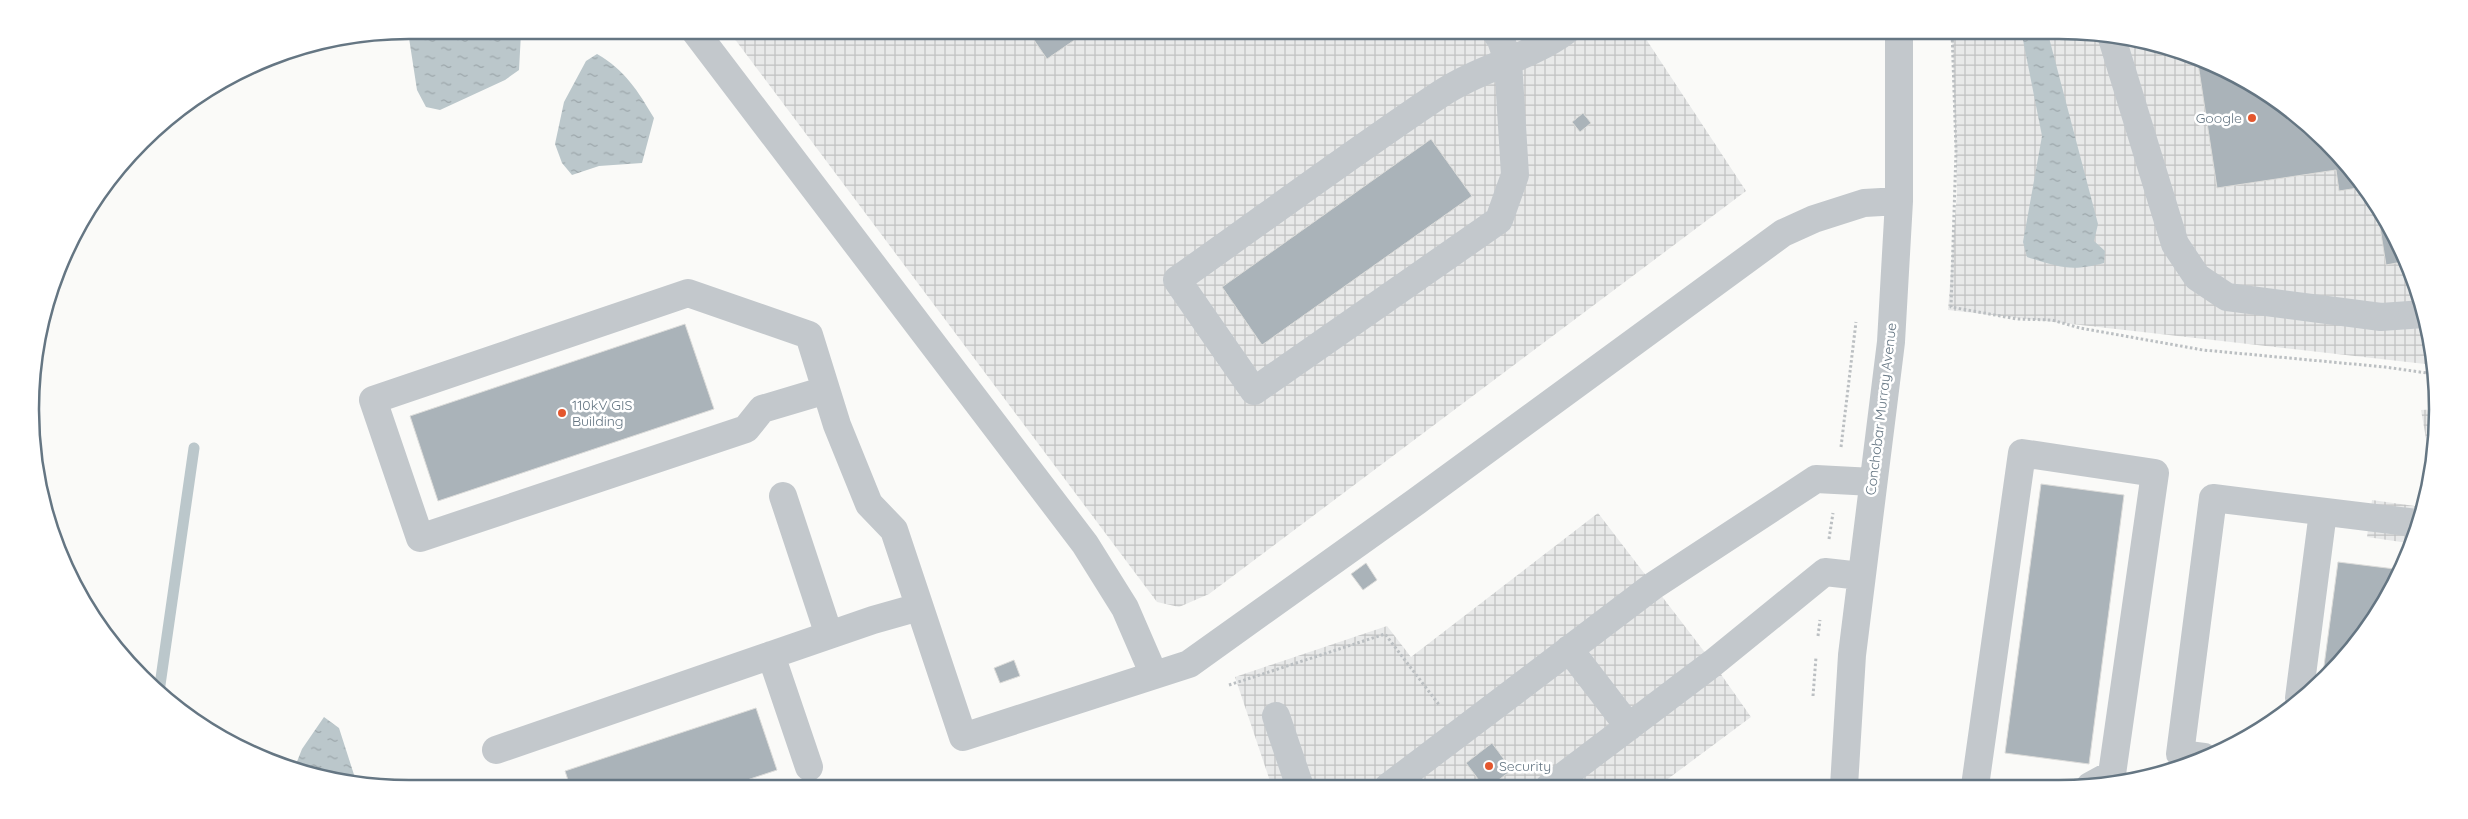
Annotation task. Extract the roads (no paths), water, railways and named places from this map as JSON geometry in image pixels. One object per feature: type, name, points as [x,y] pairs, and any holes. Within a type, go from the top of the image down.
[{"type":"street","points":[[701,39],[1085,544],[1125,608],[1154,675]]},
{"type":"street","points":[[1500,39],[1508,61],[1515,175],[1500,220],[1254,391],[1176,280],[1444,92],[1508,61],[1553,41],[1556,39]]},
{"type":"street","name":"Conchobar Murray Avenue","points":[[1844,780],[1852,655],[1890,342],[1899,201],[1899,39]]},
{"type":"street","points":[[2113,43],[2175,244],[2197,277],[2227,297],[2381,317],[2417,314]]},
{"type":"street","points":[[826,390],[762,409],[746,429],[420,538],[373,400],[688,293],[809,335],[837,425],[868,504],[894,530],[963,737],[1189,664],[1417,502],[1783,232],[1814,219],[1864,203],[1899,201]]},
{"type":"street","points":[[1976,780],[2022,453],[2155,473],[2112,774],[2106,777]]},
{"type":"street","points":[[1397,780],[1653,586],[1816,479],[1872,482]]},
{"type":"street","points":[[783,496],[828,635]]},
{"type":"street","points":[[2192,755],[2180,754],[2213,498],[2412,523]]},
{"type":"street","points":[[2300,691],[2323,512]]},
{"type":"street","points":[[1558,780],[1713,663],[1825,572],[1861,576]]},
{"type":"street","points":[[496,750],[828,635],[919,607]]},
{"type":"street","points":[[1569,649],[1629,727]]},
{"type":"street","points":[[771,655],[809,767]]},
{"type":"street","points":[[1276,716],[1298,780]]},
{"type":"water","points":[[409,39],[521,39],[519,70],[505,80],[440,110],[426,107],[417,90]]},
{"type":"water","points":[[2023,39],[2049,39],[2098,224],[2094,241],[2105,251],[2104,263],[2073,268],[2027,257],[2023,242],[2042,136]]},
{"type":"water","points":[[597,54],[623,74],[654,118],[642,163],[599,166],[572,175],[562,163],[555,144],[564,102],[586,61]]},
{"type":"water","points":[[324,717],[339,728],[354,776],[296,763],[302,749]]},
{"type":"waterway","points":[[160,684],[194,448]]},
{"type":"place","name":"Google","points":[[2252,118]]},
{"type":"place","name":"110kV GIS Building","points":[[562,413]]},
{"type":"place","name":"Security","points":[[1489,766]]}]
